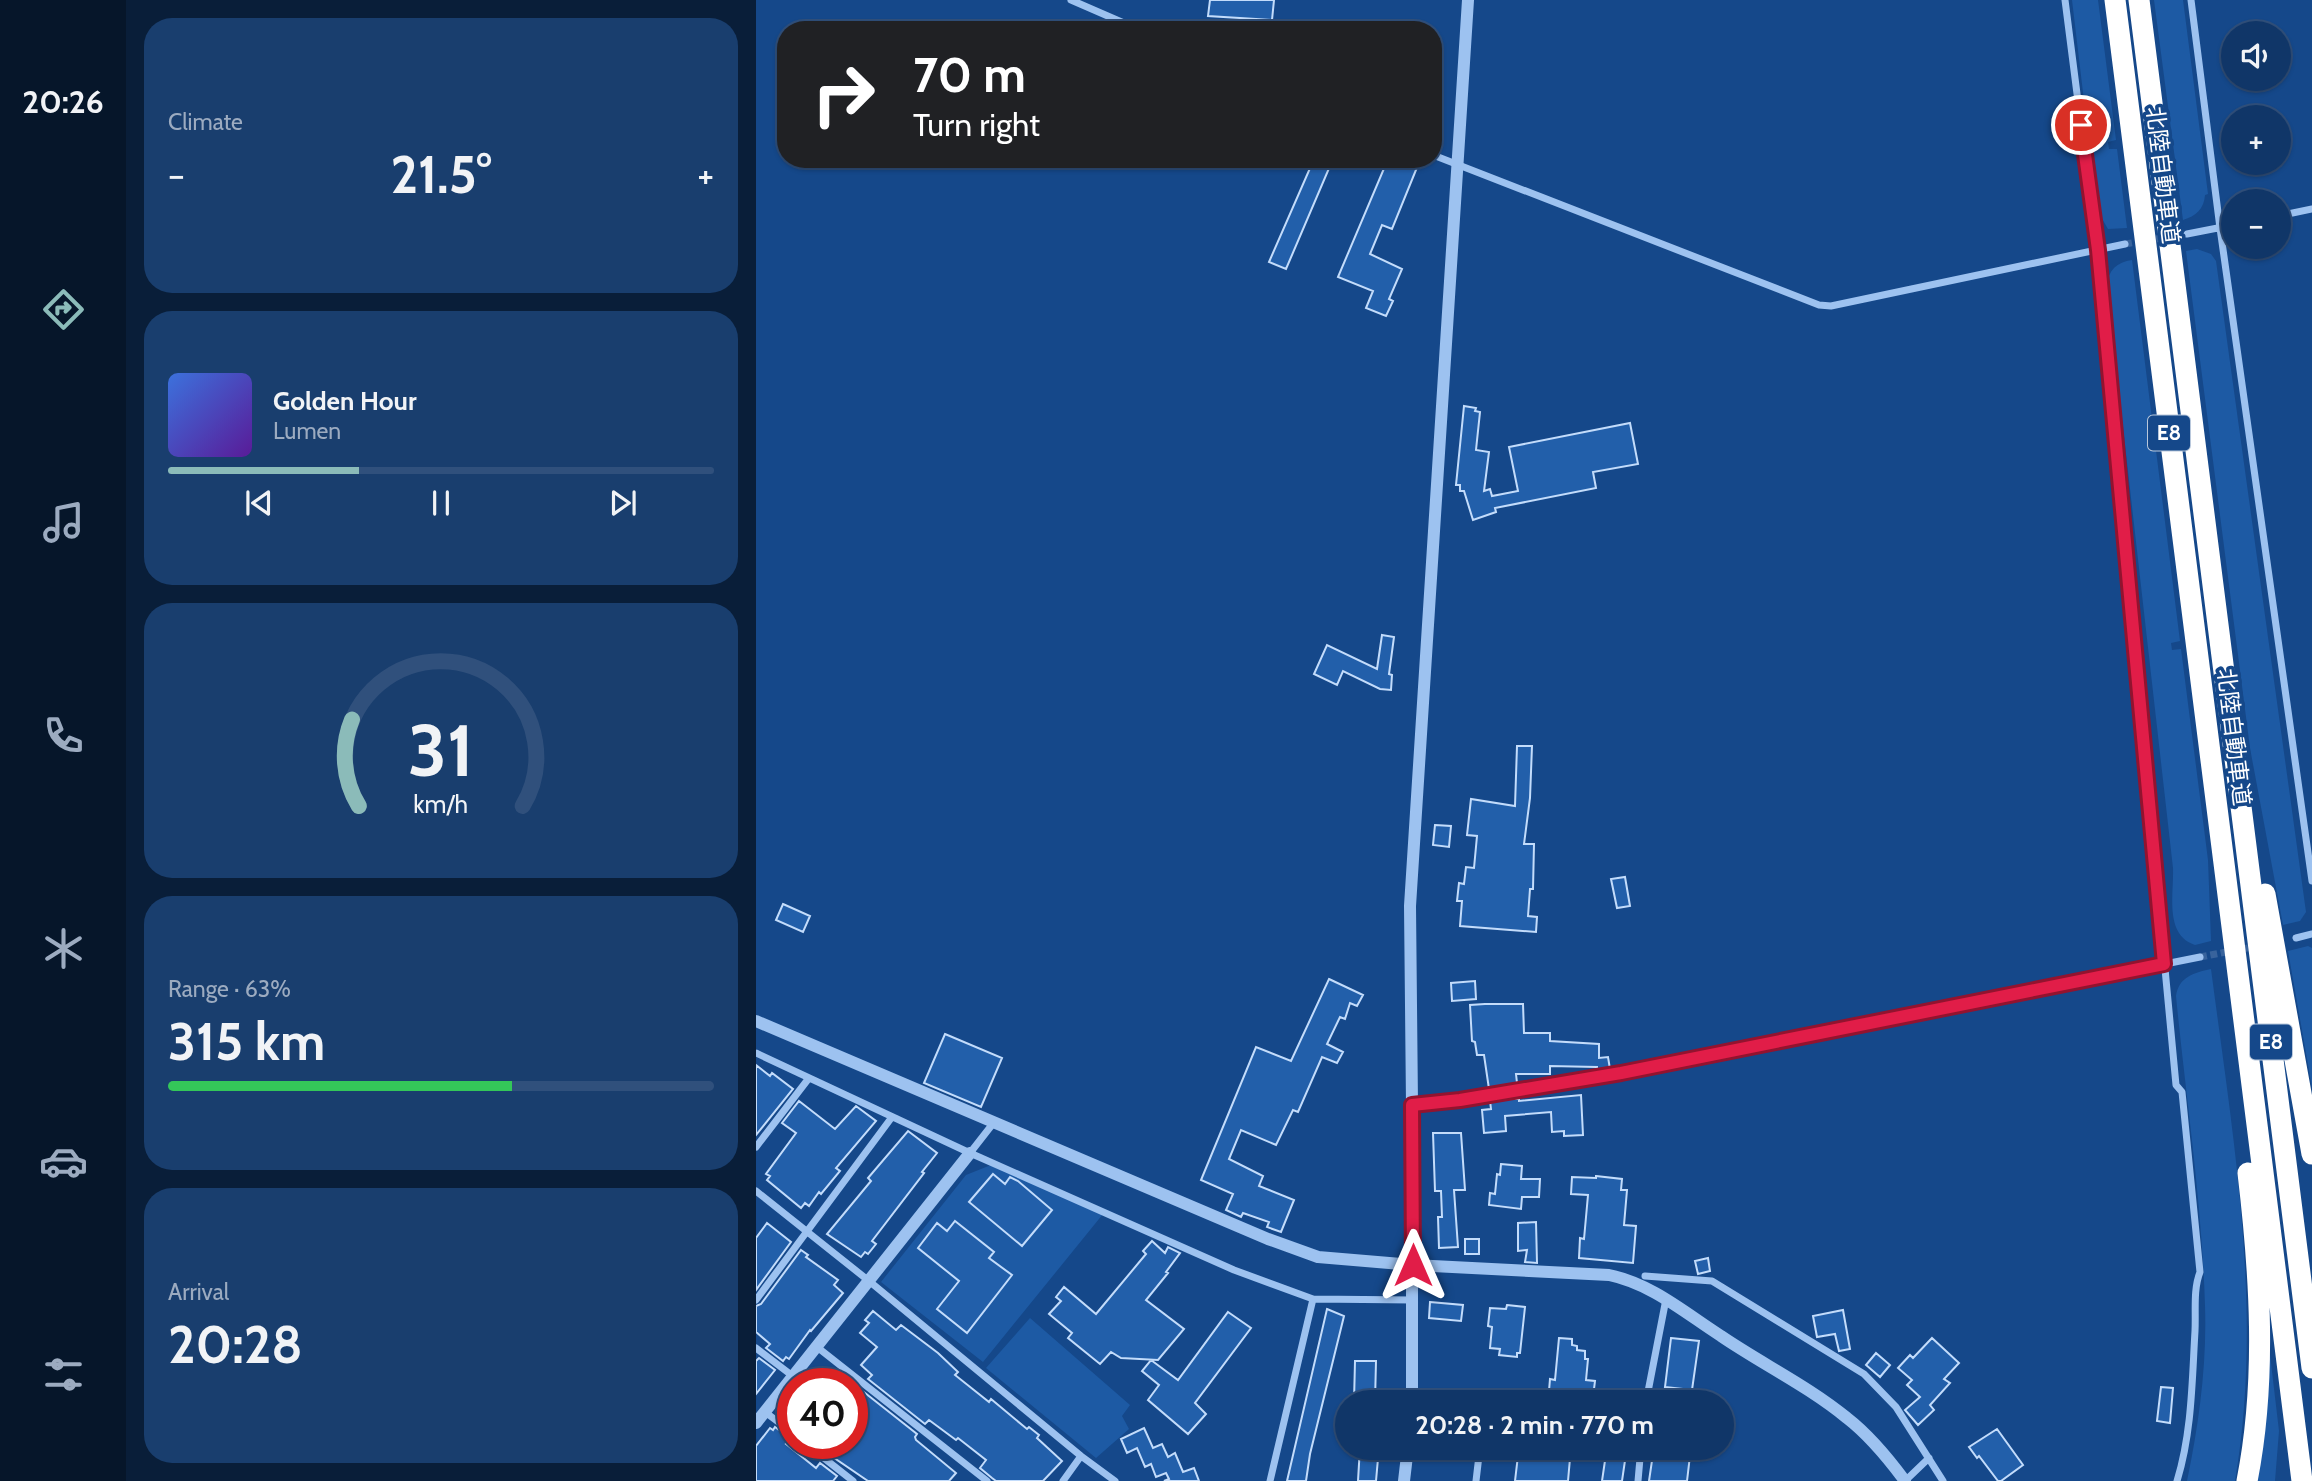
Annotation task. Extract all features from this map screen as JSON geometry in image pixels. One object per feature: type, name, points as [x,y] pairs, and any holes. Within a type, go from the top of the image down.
[{"type":"highway","name":"北陸自動車道","points":[[2115,0],[2302,1481]]},
{"type":"highway","name":"北陸自動車道","points":[[2139,0],[2312,1368]]},
{"type":"highway","points":[[2230,717],[2312,1154]]},
{"type":"highway","points":[[2224,866],[2220,940],[2255,1228],[2258,1287],[2259,1379],[2253,1452],[2247,1481]]},
{"type":"highway","points":[[2294,1424],[2295,1481]]},
{"type":"street","points":[[1071,0],[1119,21]]},
{"type":"street","points":[[1412,1390],[1412,847],[1468,0]]},
{"type":"street","points":[[2066,0],[2098,250],[2176,1085],[2182,1092],[2200,1272],[2196,1283],[2190,1416],[2177,1481]]},
{"type":"street","points":[[2191,0],[2220,228],[2312,881]]},
{"type":"street","points":[[1442,159],[1819,305],[1831,306],[2125,244]]},
{"type":"street","points":[[2291,213],[2312,209]]},
{"type":"street","points":[[2187,234],[2220,228]]},
{"type":"street","points":[[2296,938],[2312,934]]},
{"type":"street","points":[[1412,1105],[1460,1100],[1621,1073],[2200,957]]},
{"type":"street","points":[[756,1021],[1268,1239],[1318,1257],[1627,1278],[1666,1299],[1848,1418],[1887,1457],[1905,1481],[1929,1458]]},
{"type":"street","points":[[756,1053],[970,1153],[1234,1270],[1313,1299],[1413,1300]]},
{"type":"street","points":[[756,1147],[809,1078]]},
{"type":"street","points":[[756,1300],[892,1117]]},
{"type":"street","points":[[801,1368],[995,1121]]},
{"type":"street","points":[[756,1191],[1115,1481]]},
{"type":"street","points":[[1645,1276],[1712,1281],[1864,1374],[1896,1407],[1943,1481]]},
{"type":"street","points":[[1270,1481],[1313,1299]]},
{"type":"street","points":[[1648,1390],[1666,1299]]},
{"type":"street","points":[[817,1347],[988,1481]]},
{"type":"street","points":[[756,1348],[782,1368]]},
{"type":"street","points":[[756,1423],[777,1398]]},
{"type":"street","points":[[765,1412],[777,1421]]},
{"type":"street","points":[[1063,1481],[1081,1456]]},
{"type":"street","points":[[825,1459],[853,1481]]},
{"type":"street","points":[[1404,1481],[1406,1460]]},
{"type":"street","points":[[1476,1481],[1478,1460]]},
{"type":"street","points":[[1638,1481],[1640,1460]]},
{"type":"shaded area","points":[[2072,0],[2098,0],[2116,140],[2108,142],[2109,149],[2117,149],[2127,228],[2108,229],[2097,210]]},
{"type":"shaded area","points":[[2154,0],[2183,0],[2208,194],[2198,211],[2183,220]]},
{"type":"shaded area","points":[[2197,249],[2211,254],[2216,261],[2306,912],[2300,921],[2283,925],[2250,748],[2186,251]]},
{"type":"shaded area","points":[[2132,260],[2180,641],[2171,643],[2172,650],[2181,649],[2208,860],[2211,941],[2195,945],[2185,940],[2179,932],[2173,912],[2173,868],[2107,286],[2109,275],[2114,268]]},
{"type":"shaded area","points":[[2308,946],[2312,948],[2312,1087],[2288,951]]},
{"type":"shaded area","points":[[2211,969],[2236,1160],[2246,1289],[2247,1353],[2235,1481],[2187,1481],[2201,1394],[2205,1306],[2197,1189],[2176,996],[2184,980],[2198,972]]},
{"type":"shaded area","points":[[991,1165],[1103,1214],[983,1362],[881,1282],[966,1175]]},
{"type":"shaded area","points":[[1030,1318],[1130,1405],[1122,1416],[1129,1429],[1096,1458],[986,1368]]},
{"type":"shaded area","points":[[2269,1346],[2279,1431],[2275,1481],[2257,1481]]},
{"type":"building","points":[[1210,0],[1274,0],[1272,20],[1208,16]]},
{"type":"building","points":[[1310,168],[1329,168],[1286,269],[1269,262]]},
{"type":"building","points":[[1384,168],[1417,168],[1392,229],[1382,225],[1370,254],[1402,269],[1389,299],[1393,301],[1386,316],[1366,308],[1373,291],[1338,277]]},
{"type":"building","points":[[1464,406],[1476,408],[1475,411],[1480,412],[1476,450],[1489,452],[1484,491],[1490,489],[1492,496],[1518,491],[1509,447],[1630,423],[1638,464],[1593,472],[1596,488],[1495,508],[1496,512],[1473,520],[1464,491],[1460,491],[1460,485],[1456,485]]},
{"type":"building","points":[[1382,635],[1394,637],[1389,674],[1392,675],[1391,690],[1380,689],[1343,671],[1337,685],[1314,674],[1327,645],[1377,669]]},
{"type":"building","points":[[1517,746],[1532,746],[1530,798],[1524,844],[1534,844],[1533,889],[1530,889],[1528,916],[1537,917],[1536,932],[1460,926],[1462,901],[1457,901],[1459,883],[1464,884],[1466,867],[1474,868],[1477,836],[1467,835],[1471,799],[1515,806]]},
{"type":"building","points":[[1435,825],[1451,826],[1449,847],[1433,845]]},
{"type":"building","points":[[1625,877],[1630,906],[1617,908],[1611,879]]},
{"type":"building","points":[[783,904],[810,916],[803,932],[776,920]]},
{"type":"building","points":[[1329,979],[1363,995],[1357,1006],[1350,1003],[1345,1019],[1340,1017],[1327,1044],[1343,1052],[1337,1063],[1322,1057],[1298,1112],[1293,1110],[1276,1145],[1241,1130],[1229,1159],[1263,1176],[1259,1186],[1294,1200],[1281,1232],[1267,1227],[1269,1222],[1243,1213],[1241,1217],[1226,1210],[1233,1194],[1201,1180],[1256,1047],[1291,1061]]},
{"type":"building","points":[[1475,981],[1476,999],[1452,1001],[1451,983]]},
{"type":"building","points":[[1523,1004],[1524,1033],[1550,1033],[1550,1041],[1599,1044],[1599,1058],[1608,1057],[1610,1069],[1597,1071],[1597,1067],[1550,1066],[1550,1074],[1516,1074],[1517,1083],[1489,1089],[1484,1055],[1477,1055],[1475,1042],[1472,1041],[1470,1005]]},
{"type":"building","points":[[945,1034],[1002,1058],[981,1107],[924,1083]]},
{"type":"building","points":[[756,1065],[793,1089],[756,1135]]},
{"type":"building","points":[[1581,1095],[1583,1135],[1564,1136],[1564,1131],[1552,1132],[1551,1112],[1505,1116],[1506,1131],[1484,1133],[1482,1110],[1491,1109],[1490,1101]]},
{"type":"building","points":[[799,1101],[835,1129],[856,1106],[876,1121],[836,1168],[840,1171],[821,1194],[819,1192],[809,1206],[805,1203],[801,1208],[767,1180],[770,1176],[766,1174],[796,1133],[782,1123]]},
{"type":"building","points":[[908,1131],[937,1153],[872,1241],[876,1244],[868,1254],[865,1252],[861,1257],[827,1234],[871,1181],[868,1178]]},
{"type":"building","points":[[1433,1133],[1461,1133],[1465,1190],[1454,1190],[1458,1247],[1439,1248],[1441,1191],[1435,1191]]},
{"type":"building","points":[[1501,1164],[1522,1166],[1521,1179],[1540,1179],[1539,1197],[1522,1197],[1521,1209],[1489,1205],[1490,1193],[1495,1194]]},
{"type":"building","points":[[993,1174],[1005,1184],[1010,1177],[1018,1181],[1052,1210],[1022,1246],[969,1202]]},
{"type":"building","points":[[1572,1177],[1622,1179],[1621,1190],[1627,1190],[1624,1225],[1636,1226],[1633,1263],[1579,1258],[1580,1238],[1584,1239],[1588,1195],[1571,1194]]},
{"type":"building","points":[[955,1221],[994,1252],[989,1258],[1012,1275],[967,1333],[937,1309],[959,1281],[918,1248],[937,1223],[947,1231]]},
{"type":"building","points":[[1536,1222],[1537,1263],[1525,1262],[1527,1250],[1518,1251],[1518,1223]]},
{"type":"building","points":[[767,1223],[791,1242],[756,1290],[756,1238]]},
{"type":"building","points":[[1465,1239],[1479,1239],[1479,1254],[1465,1254]]},
{"type":"building","points":[[1152,1241],[1165,1253],[1168,1247],[1180,1253],[1146,1300],[1184,1329],[1158,1360],[1121,1358],[1111,1352],[1100,1364],[1068,1338],[1072,1333],[1049,1314],[1061,1301],[1056,1297],[1064,1287],[1096,1314],[1146,1254],[1143,1251]]},
{"type":"building","points":[[801,1250],[808,1255],[806,1257],[838,1280],[834,1285],[843,1293],[810,1330],[789,1359],[786,1357],[783,1361],[766,1348],[770,1344],[756,1332],[756,1306],[761,1304]]},
{"type":"building","points":[[1708,1258],[1710,1271],[1698,1274],[1695,1261]]},
{"type":"building","points":[[1430,1302],[1463,1305],[1461,1321],[1429,1318]]},
{"type":"building","points":[[1507,1305],[1525,1307],[1520,1353],[1517,1353],[1517,1357],[1499,1355],[1500,1349],[1490,1348],[1490,1308],[1506,1309]]},
{"type":"building","points":[[1327,1309],[1344,1316],[1310,1454],[1306,1481],[1287,1481]]},
{"type":"building","points":[[1843,1310],[1850,1349],[1839,1351],[1835,1334],[1817,1337],[1813,1316]]},
{"type":"building","points":[[873,1311],[896,1330],[901,1325],[938,1353],[958,1372],[955,1375],[989,1402],[991,1399],[1027,1429],[1029,1427],[1039,1435],[1037,1438],[1062,1461],[1043,1481],[996,1481],[980,1468],[986,1460],[929,1420],[925,1424],[868,1379],[872,1375],[868,1368],[861,1365],[877,1347],[860,1333],[869,1323],[865,1320]]},
{"type":"building","points":[[1228,1312],[1251,1328],[1195,1403],[1206,1414],[1188,1434],[1148,1400],[1159,1385],[1142,1371],[1151,1360],[1178,1380]]},
{"type":"building","points":[[1559,1338],[1572,1339],[1572,1345],[1577,1346],[1577,1350],[1585,1351],[1585,1359],[1588,1359],[1586,1380],[1595,1381],[1594,1389],[1603,1390],[1549,1390],[1550,1379],[1555,1380]]},
{"type":"building","points":[[1671,1338],[1699,1341],[1692,1390],[1665,1387]]},
{"type":"building","points":[[1932,1338],[1959,1363],[1944,1379],[1950,1383],[1930,1405],[1934,1410],[1918,1425],[1905,1410],[1920,1397],[1907,1385],[1912,1380],[1898,1368],[1910,1355],[1913,1358]]},
{"type":"building","points":[[1876,1353],[1890,1365],[1880,1377],[1866,1365]]},
{"type":"building","points":[[759,1358],[775,1370],[756,1394],[756,1361]]},
{"type":"building","points":[[1355,1361],[1376,1361],[1375,1390],[1354,1390]]},
{"type":"building","points":[[2161,1387],[2173,1388],[2170,1423],[2157,1421]]},
{"type":"building","points":[[868,1395],[917,1434],[916,1440],[956,1473],[949,1481],[868,1481],[836,1459],[868,1459]]},
{"type":"building","points":[[775,1427],[777,1428],[777,1459],[805,1459],[816,1468],[820,1463],[837,1476],[833,1481],[756,1481],[756,1446],[770,1428],[773,1430]]},
{"type":"building","points":[[1144,1428],[1153,1448],[1162,1444],[1168,1457],[1175,1453],[1183,1472],[1194,1468],[1199,1481],[1164,1481],[1169,1479],[1166,1473],[1156,1477],[1151,1464],[1145,1467],[1137,1448],[1127,1453],[1121,1439]]},
{"type":"building","points":[[1997,1429],[2023,1465],[2001,1481],[1998,1481],[1969,1447]]},
{"type":"building","points":[[1359,1460],[1378,1460],[1376,1481],[1358,1481]]},
{"type":"building","points":[[1517,1460],[1570,1460],[1568,1481],[1515,1481]]},
{"type":"building","points":[[1605,1460],[1625,1460],[1622,1481],[1602,1481]]},
{"type":"building","points":[[1652,1460],[1689,1460],[1687,1481],[1649,1481]]},
{"type":"tunnel","points":[[2125,244],[2187,234]]},
{"type":"tunnel","points":[[2200,957],[2258,946]]},
{"type":"route","points":[[1413,1265],[1412,1105],[1460,1100],[1621,1073],[2164,964],[2098,250],[2081,125]]}]
